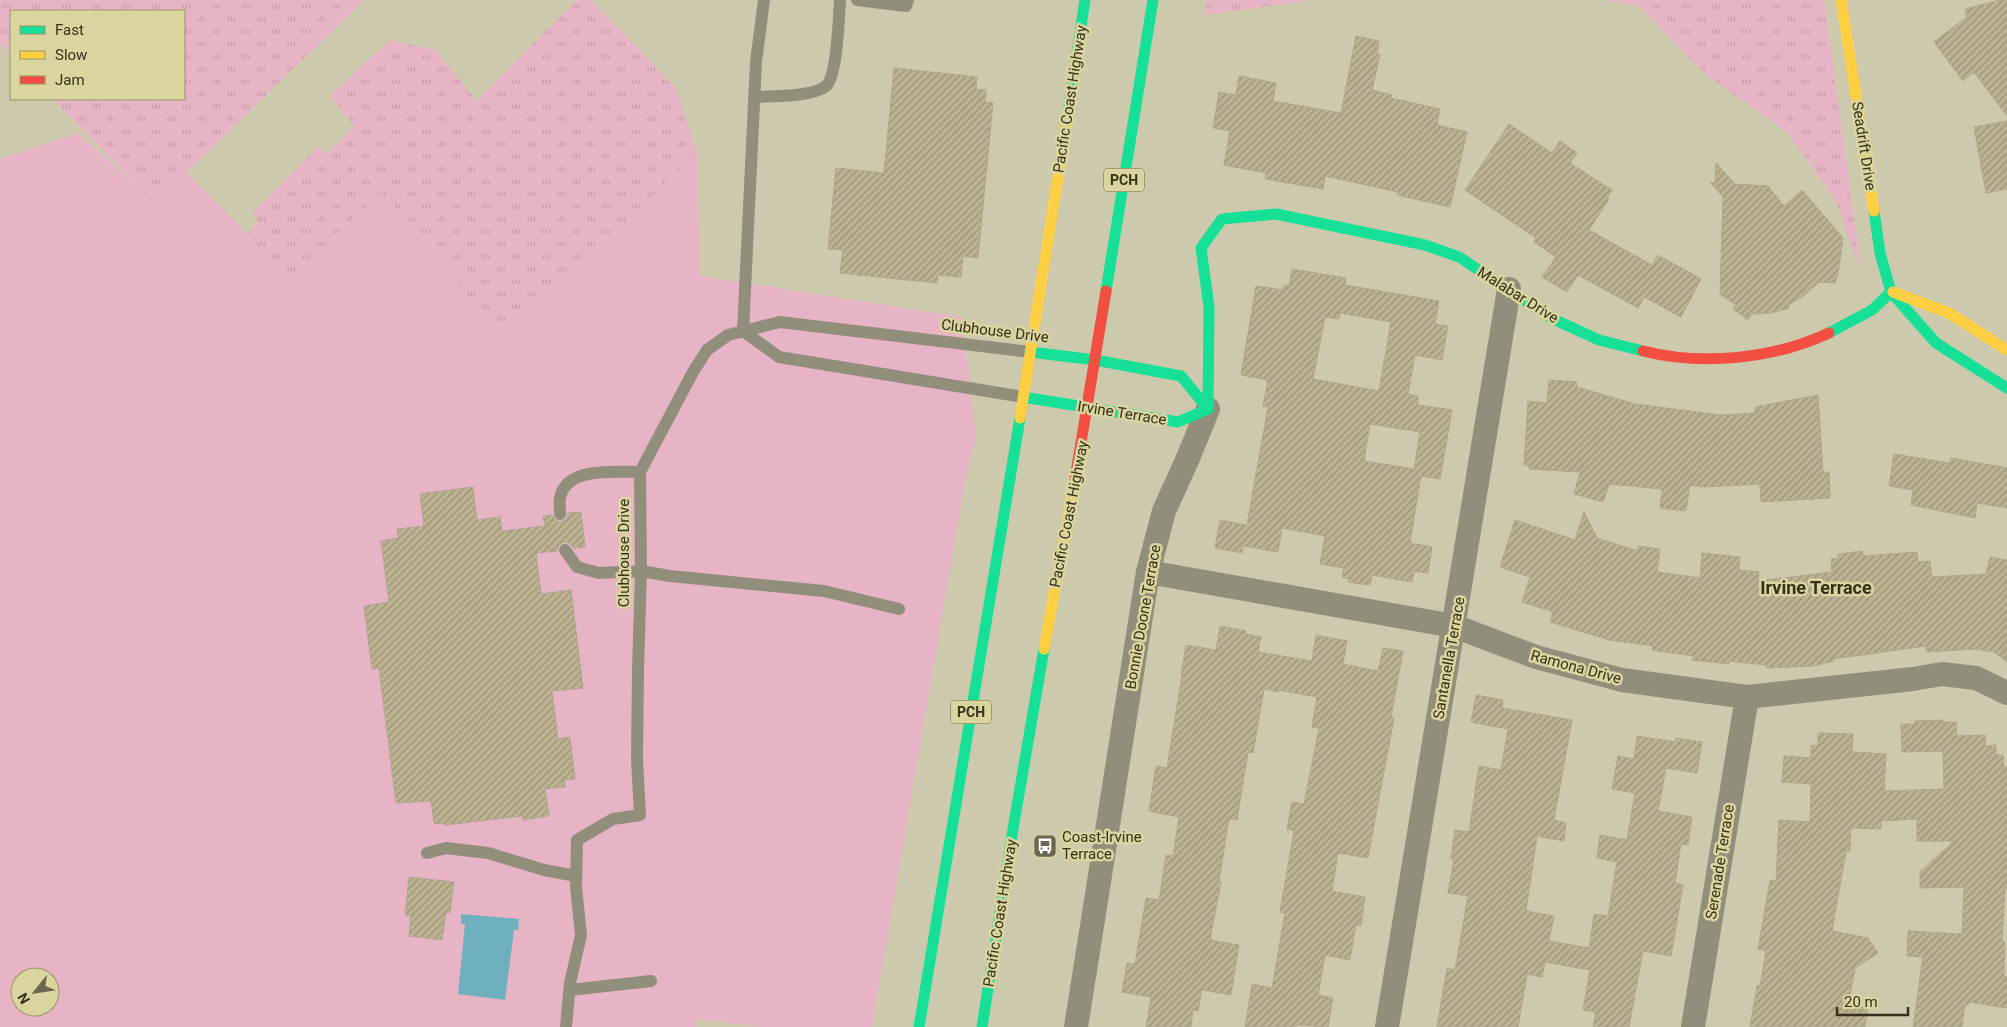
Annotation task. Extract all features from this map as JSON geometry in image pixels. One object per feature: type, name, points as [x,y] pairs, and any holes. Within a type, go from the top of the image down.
[{"type":"main road","name":"Pacific Coast Highway","points":[[919,1027],[1023,397],[1085,0]]},
{"type":"main road","name":"Pacific Coast Highway","points":[[982,1027],[1037,687],[1088,407],[1153,0]]},
{"type":"main road","name":"Seadrift Drive","points":[[1841,0],[1880,253],[1891,292]]},
{"type":"main road","name":"Malabar Drive","points":[[1222,219],[1276,214],[1425,245],[1459,258],[1551,318],[1599,340],[1646,352],[1695,358],[1740,357],[1778,350],[1827,334],[1872,310],[1891,292]]},
{"type":"main road","name":"Bonnie Doone Terrace","points":[[1208,409],[1209,307],[1201,248],[1222,219]]},
{"type":"main road","points":[[1891,292],[1949,313],[2007,350]]},
{"type":"main road","points":[[1891,292],[1936,343],[2007,388]]},
{"type":"main road","name":"Clubhouse Drive","points":[[1030,352],[1095,360]]},
{"type":"main road","points":[[1095,360],[1181,376],[1208,409]]},
{"type":"main road","name":"Irvine Terrace","points":[[1023,397],[1178,422],[1208,409]]},
{"type":"street","name":"Santanella Terrace","points":[[1386,1027],[1509,289]]},
{"type":"street","name":"Bonnie Doone Terrace","points":[[1076,1027],[1148,572],[1164,510],[1208,409]]},
{"type":"street","name":"Ramona Drive","points":[[1148,572],[1454,626],[1536,657],[1622,680],[1747,697],[1913,679],[1942,674],[1976,678],[2007,693]]},
{"type":"street","name":"Serenade Terrace","points":[[1693,1027],[1747,697]]},
{"type":"lane","points":[[764,0],[756,62],[743,331],[780,357],[1023,397]]},
{"type":"lane","points":[[755,97],[813,92],[827,86],[834,73],[840,0]]},
{"type":"lane","points":[[857,0],[906,6],[908,0]]},
{"type":"lane","name":"Clubhouse Drive","points":[[576,876],[577,840],[613,819],[640,815],[637,759],[642,571],[640,472],[693,372],[707,350],[728,335],[780,322],[1030,352]]},
{"type":"lane","points":[[560,514],[560,497],[568,482],[588,473],[640,472]]},
{"type":"lane","points":[[565,550],[576,567],[599,573],[642,571],[670,576],[824,591],[899,609]]},
{"type":"lane","points":[[427,853],[446,848],[488,853],[544,870],[576,876],[581,935],[570,990],[566,1027]]},
{"type":"lane","points":[[570,990],[651,981]]},
{"type":"green space","points":[[0,0],[364,0],[154,204],[54,100],[185,100],[185,10],[10,10],[10,54],[0,43]]},
{"type":"green space","points":[[577,0],[591,0],[676,88],[697,153],[503,337],[454,288],[464,276],[380,192],[291,279],[247,234],[258,221],[252,214],[318,147],[327,154],[354,126],[330,96],[390,40],[435,50],[477,101]]},
{"type":"green space","points":[[1207,0],[1314,0],[1204,15]]},
{"type":"green space","points":[[1602,0],[1824,0],[1861,269],[1835,199],[1786,131],[1706,75],[1638,5]]},
{"type":"green space","points":[[78,133],[154,203],[186,172],[291,279],[380,192],[464,276],[503,337],[697,153],[700,276],[962,317],[976,437],[966,475],[872,1027],[763,1027],[697,1019],[695,1027],[0,1027],[0,159]]},
{"type":"water","points":[[461,914],[519,919],[518,930],[514,930],[505,1000],[458,994],[465,924],[461,924]]},
{"type":"building","points":[[2007,0],[2007,116],[1974,72],[1963,81],[1934,42],[1967,17],[1965,9]]},
{"type":"building","points":[[1356,36],[1379,41],[1377,54],[1380,55],[1372,90],[1392,95],[1391,98],[1440,109],[1437,125],[1467,132],[1450,207],[1397,195],[1398,192],[1325,176],[1323,189],[1265,179],[1266,173],[1224,165],[1230,131],[1213,128],[1219,92],[1236,95],[1239,76],[1276,83],[1273,101],[1341,113]]},
{"type":"building","points":[[894,68],[977,77],[976,89],[986,90],[985,102],[993,103],[978,258],[963,256],[961,277],[938,275],[937,283],[840,273],[843,250],[828,249],[836,168],[884,173]]},
{"type":"building","points":[[2007,121],[2007,189],[1986,193],[1974,127]]},
{"type":"building","points":[[1509,124],[1552,153],[1560,141],[1577,153],[1570,163],[1612,190],[1607,198],[1609,199],[1589,230],[1652,265],[1658,255],[1701,279],[1681,317],[1644,297],[1638,308],[1578,275],[1567,292],[1542,277],[1556,257],[1534,242],[1536,238],[1465,190]]},
{"type":"building","points":[[1716,163],[1735,184],[1768,186],[1784,206],[1802,190],[1843,238],[1835,283],[1819,282],[1802,297],[1788,305],[1789,308],[1771,313],[1752,314],[1748,320],[1733,309],[1736,305],[1720,294],[1723,197],[1710,182],[1715,183]]},
{"type":"building","points":[[1292,269],[1346,278],[1345,285],[1439,301],[1435,324],[1448,326],[1442,360],[1415,355],[1408,394],[1418,396],[1418,405],[1452,410],[1440,479],[1421,476],[1410,543],[1432,547],[1428,573],[1414,571],[1412,582],[1372,575],[1370,585],[1348,582],[1349,579],[1342,577],[1344,568],[1320,564],[1325,536],[1282,528],[1278,552],[1243,546],[1242,553],[1215,548],[1220,520],[1247,525],[1268,407],[1263,406],[1268,380],[1241,375],[1256,286],[1283,290],[1284,285],[1289,286]],"holes":[[[1340,313],[1391,322],[1379,391],[1313,379],[1325,317],[1339,319]],[[1370,424],[1420,432],[1414,469],[1364,461]]]},
{"type":"building","points":[[1549,380],[1577,382],[1577,387],[1635,404],[1721,415],[1755,413],[1755,407],[1818,395],[1823,472],[1829,472],[1830,498],[1761,502],[1760,484],[1705,487],[1690,485],[1686,511],[1660,508],[1662,489],[1609,484],[1603,502],[1574,494],[1580,472],[1529,469],[1529,466],[1524,465],[1528,401],[1547,403]]},
{"type":"building","points":[[1894,454],[1950,463],[1951,458],[2007,468],[2007,508],[1977,503],[1975,518],[1911,505],[1913,490],[1889,486]]},
{"type":"building","points":[[473,487],[477,520],[500,517],[502,531],[545,526],[543,516],[552,515],[556,521],[561,522],[567,518],[568,513],[581,512],[585,547],[574,548],[569,543],[564,542],[558,546],[557,551],[536,553],[541,594],[571,590],[583,688],[552,691],[558,739],[570,737],[575,779],[564,780],[565,787],[545,789],[549,816],[523,820],[523,816],[444,825],[444,823],[434,824],[431,801],[396,803],[379,668],[372,669],[364,606],[389,602],[381,541],[398,538],[397,529],[424,526],[420,494]]},
{"type":"building","points":[[1584,512],[1597,538],[1638,551],[1638,546],[1660,549],[1657,572],[1700,578],[1702,553],[1740,557],[1739,570],[1759,572],[1758,581],[1832,572],[1831,559],[1838,558],[1838,554],[1862,551],[1863,556],[1917,552],[1918,562],[1930,561],[1932,577],[1986,574],[1990,557],[2007,560],[2007,662],[1994,652],[1976,649],[1926,652],[1926,646],[1833,659],[1833,661],[1813,666],[1767,668],[1766,665],[1729,661],[1729,664],[1692,660],[1693,656],[1652,650],[1653,646],[1609,640],[1550,622],[1553,612],[1522,602],[1530,577],[1500,567],[1515,520],[1575,540]]},
{"type":"building","points":[[1220,626],[1246,631],[1246,634],[1261,637],[1258,652],[1312,661],[1316,635],[1347,641],[1343,664],[1378,671],[1383,648],[1403,651],[1391,717],[1394,718],[1368,858],[1338,853],[1332,891],[1365,897],[1361,926],[1356,925],[1350,960],[1325,955],[1318,995],[1333,998],[1328,1027],[1298,1025],[1295,1027],[1245,1027],[1252,984],[1272,988],[1285,913],[1280,912],[1294,831],[1287,829],[1292,802],[1304,804],[1319,728],[1312,727],[1317,697],[1279,690],[1279,692],[1264,689],[1253,753],[1248,752],[1237,820],[1229,819],[1219,881],[1221,882],[1210,940],[1239,945],[1231,995],[1202,990],[1198,1011],[1193,1010],[1191,1027],[1146,1027],[1151,997],[1122,992],[1127,963],[1135,964],[1146,898],[1159,900],[1166,855],[1173,856],[1179,817],[1149,811],[1156,766],[1167,768],[1186,645],[1216,650]]},
{"type":"building","points":[[1476,695],[1503,700],[1502,708],[1572,720],[1554,820],[1566,823],[1564,841],[1537,836],[1526,911],[1554,916],[1549,941],[1589,948],[1594,914],[1608,916],[1617,862],[1597,858],[1600,835],[1627,840],[1635,793],[1612,789],[1618,756],[1634,759],[1637,736],[1675,742],[1676,738],[1702,742],[1697,773],[1666,768],[1658,811],[1692,817],[1688,845],[1681,844],[1675,883],[1683,885],[1671,956],[1643,951],[1629,1027],[1593,1027],[1596,1012],[1583,1010],[1590,970],[1545,962],[1542,977],[1527,974],[1518,1027],[1437,1027],[1447,968],[1455,970],[1468,896],[1448,893],[1454,859],[1451,859],[1455,830],[1469,832],[1479,766],[1501,770],[1508,729],[1471,722]]},
{"type":"building","points":[[1943,720],[1943,722],[1956,722],[1957,736],[1985,735],[1986,746],[1996,745],[1996,755],[2003,755],[2004,767],[2007,767],[2007,889],[2005,889],[2002,942],[2005,942],[2004,976],[2007,977],[2007,1008],[1969,1002],[1968,1005],[1965,1004],[1962,1027],[1913,1027],[1923,957],[1907,956],[1908,931],[1962,934],[1964,887],[1920,888],[1920,872],[1954,841],[1917,841],[1917,819],[1881,821],[1881,829],[1851,828],[1850,851],[1846,851],[1832,931],[1868,938],[1878,953],[1855,968],[1849,1002],[1855,1003],[1854,1006],[1868,1008],[1865,1027],[1750,1027],[1757,986],[1760,986],[1766,951],[1758,949],[1770,880],[1776,881],[1779,820],[1810,822],[1811,784],[1782,782],[1784,756],[1811,758],[1811,745],[1818,746],[1818,733],[1853,734],[1852,752],[1886,754],[1884,791],[1944,789],[1943,751],[1902,752],[1901,724],[1915,724],[1915,721]]},
{"type":"building","points":[[409,877],[454,882],[450,913],[446,912],[442,940],[409,936],[411,916],[405,915]]},
{"type":"traffic: fast","points":[[1068,113],[1085,0]]},
{"type":"traffic: fast","points":[[1106,291],[1153,0]]},
{"type":"traffic: fast","points":[[1874,211],[1880,253],[1891,292],[1936,343],[2007,388]]},
{"type":"traffic: fast","points":[[1208,409],[1209,307],[1201,248],[1222,219],[1276,214],[1425,245],[1459,257],[1551,318],[1599,340],[1643,351]]},
{"type":"traffic: fast","points":[[1829,333],[1872,310],[1891,292]]},
{"type":"traffic: fast","points":[[1030,352],[1095,360],[1181,376],[1208,409]]},
{"type":"traffic: fast","points":[[1023,397],[1178,422],[1208,409]]},
{"type":"traffic: fast","points":[[919,1027],[1020,418]]},
{"type":"traffic: fast","points":[[982,1027],[1044,649]]},
{"type":"traffic: slow","points":[[1841,0],[1874,211]]},
{"type":"traffic: slow","points":[[1020,418],[1068,113]]},
{"type":"traffic: slow","points":[[1893,292],[1949,313],[2007,350]]},
{"type":"traffic: slow","points":[[1044,649],[1075,479]]},
{"type":"traffic: jam","points":[[1075,479],[1106,291]]},
{"type":"traffic: jam","points":[[1643,351],[1666,356],[1690,358],[1738,357],[1785,349],[1829,333]]},
{"type":"place","name":"Coast-Irvine Terrace","points":[[1045,846]]},
{"type":"district","name":"Irvine Terrace","points":[[1816,588]]}]
